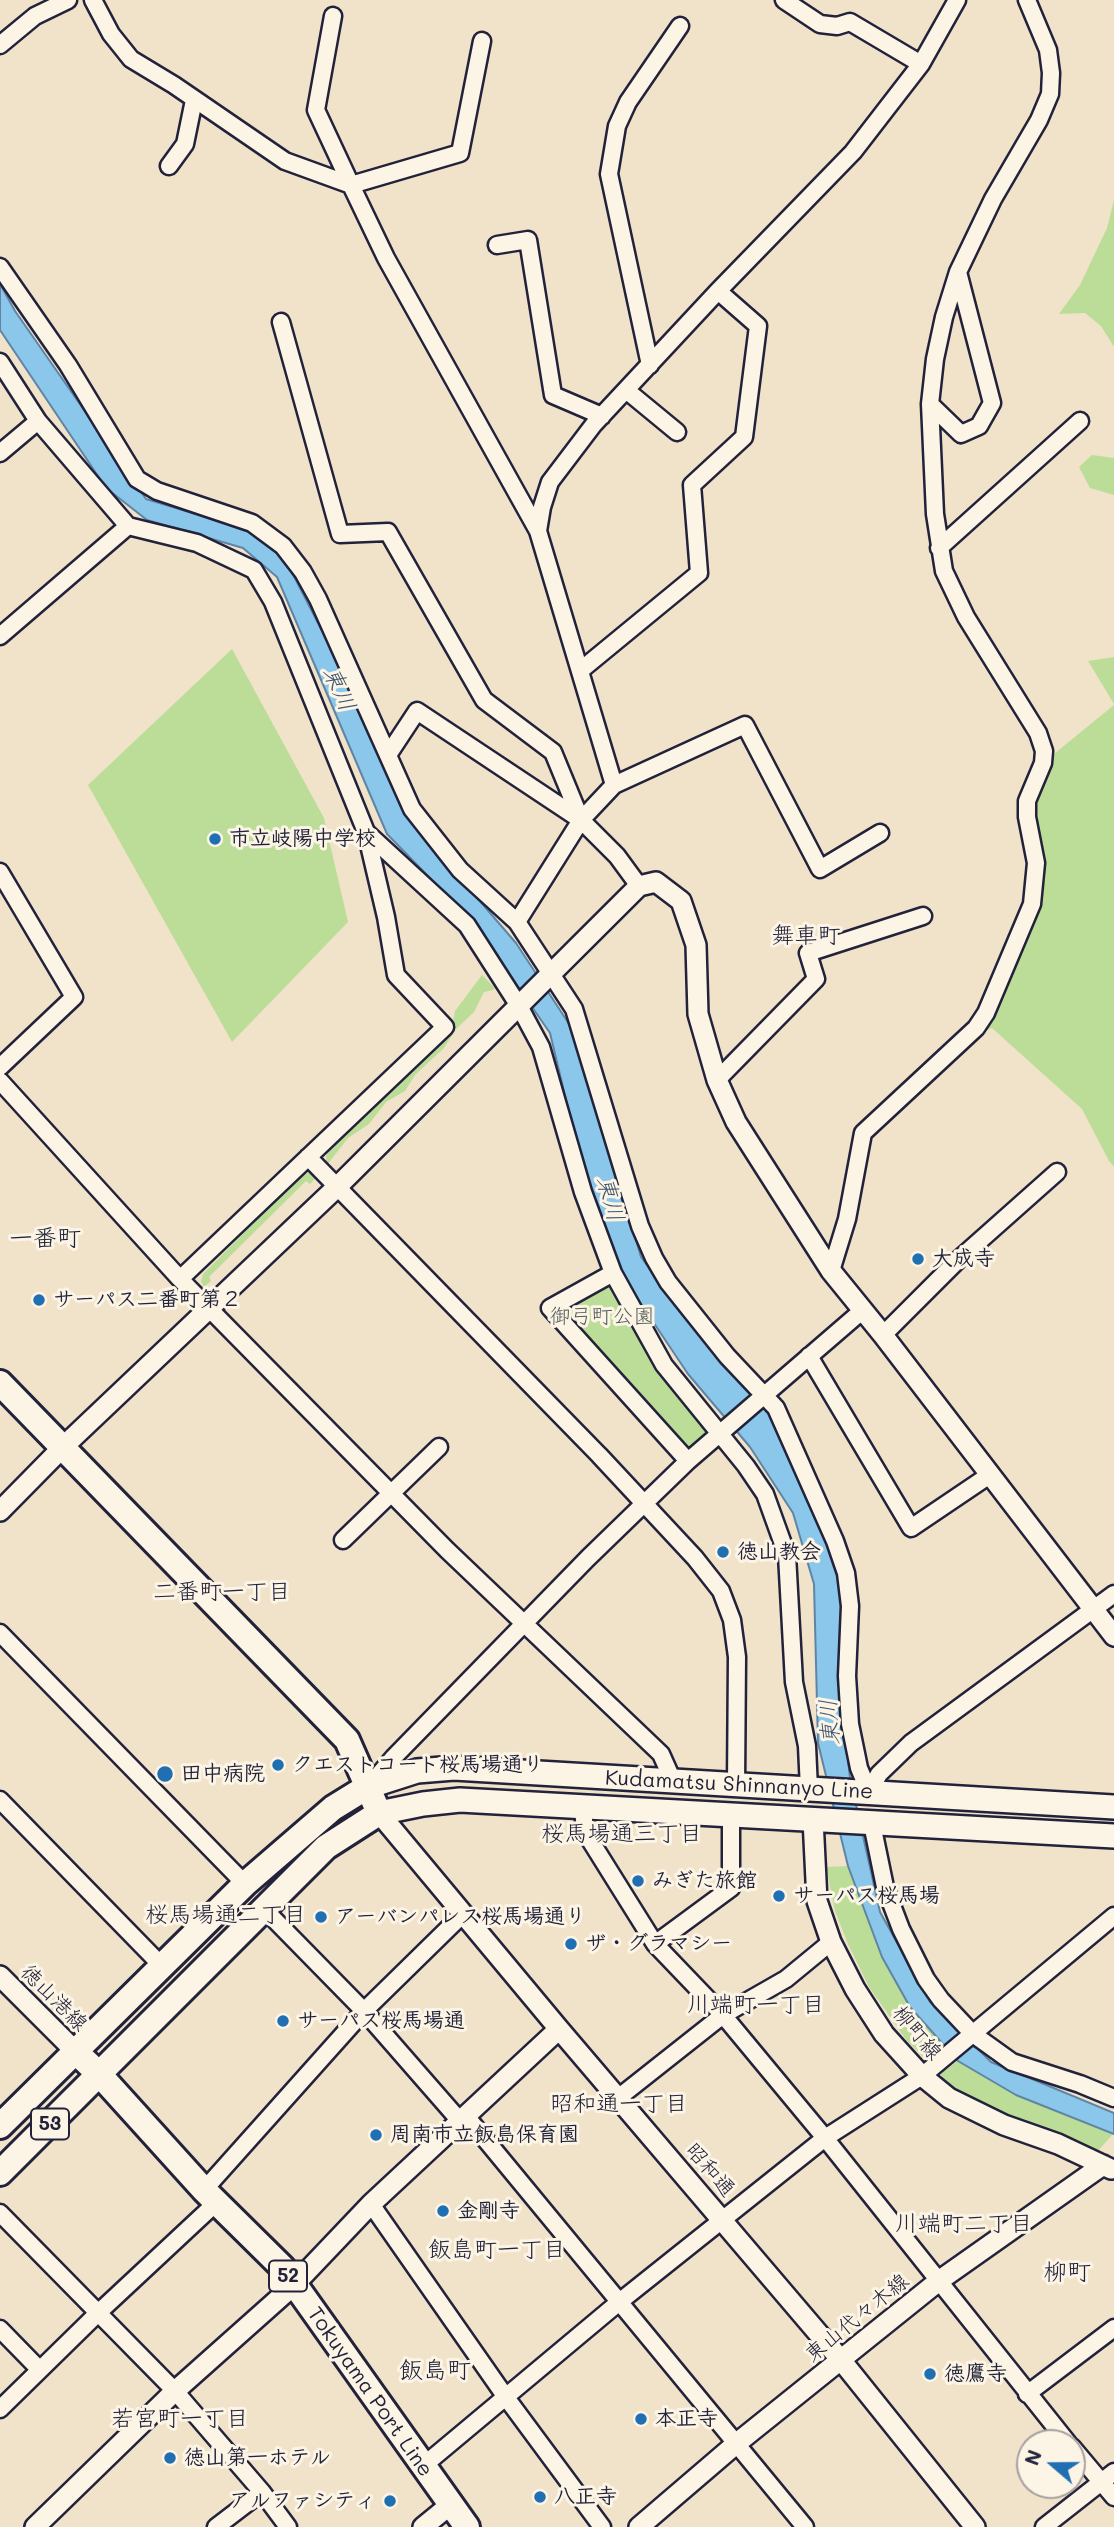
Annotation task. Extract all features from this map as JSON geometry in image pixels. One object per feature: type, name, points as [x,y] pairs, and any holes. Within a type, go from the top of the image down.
[{"type":"main road","points":[[0,1383],[347,1740],[379,1813],[326,1847],[100,2075]]},
{"type":"main road","name":"Kudamatsu Shinnanyo Line","points":[[367,1787],[417,1771],[454,1768],[1114,1807]]},
{"type":"main road","points":[[76,2052],[245,1884],[333,1808],[367,1787]]},
{"type":"main road","name":"Kudamatsu Shinnanyo Line","points":[[379,1813],[460,1800],[1114,1836]]},
{"type":"main road","name":"Tokuyama Port Line","points":[[76,2052],[211,2196],[283,2268],[467,2527]]},
{"type":"main road","name":"53","points":[[0,2126],[76,2052]]},
{"type":"main road","name":"53","points":[[0,2172],[100,2075]]},
{"type":"street","points":[[0,45],[35,16],[68,0]]},
{"type":"street","points":[[93,0],[111,34],[131,59],[285,161],[351,185],[460,153],[482,41]]},
{"type":"street","points":[[784,0],[820,24],[837,26],[850,22],[921,64]]},
{"type":"street","points":[[538,531],[550,482],[602,415],[853,152],[921,64],[957,0]]},
{"type":"street","points":[[831,1271],[847,1219],[863,1133],[976,1028],[986,1013],[1032,904],[1036,863],[1027,817],[1027,801],[1043,762],[1044,751],[1038,733],[966,617],[944,571],[935,514],[930,404],[935,359],[958,272],[993,199],[1039,120],[1050,94],[1048,50],[1027,0]]},
{"type":"street","points":[[333,16],[316,110],[386,258],[538,531],[614,785]]},
{"type":"street","points":[[650,365],[608,174],[617,127],[628,102],[680,26]]},
{"type":"street","points":[[169,166],[185,144],[194,100]]},
{"type":"street","points":[[496,245],[528,240],[553,395],[602,415]]},
{"type":"street","points":[[0,268],[68,365],[136,479],[157,491],[252,523],[283,546],[318,598],[412,809],[460,870],[517,922],[574,1009],[640,1226],[654,1258],[668,1282],[727,1356],[776,1408],[835,1541],[846,1573],[850,1606],[847,1676],[850,1724],[859,1768],[869,1792]]},
{"type":"street","points":[[930,404],[961,434],[979,426],[992,403],[958,272]]},
{"type":"street","points":[[581,670],[699,573],[692,485],[744,437],[758,326],[718,291]]},
{"type":"street","points":[[281,322],[340,534],[388,532],[485,700],[553,752],[581,820]]},
{"type":"street","points":[[0,362],[38,421],[128,526],[197,543],[254,570],[273,602],[366,832],[386,917],[396,975],[445,1027],[180,1279]]},
{"type":"street","points":[[626,390],[677,432]]},
{"type":"street","points":[[0,453],[38,421]]},
{"type":"street","points":[[939,548],[1080,421]]},
{"type":"street","points":[[0,636],[128,526]]},
{"type":"street","points":[[388,755],[417,711],[581,820],[617,856],[639,886]]},
{"type":"street","points":[[517,922],[581,820],[614,785],[745,724],[820,869],[880,833]]},
{"type":"street","points":[[366,832],[467,925],[519,1006],[541,1046],[583,1192],[613,1273],[664,1365],[746,1466],[765,1494],[787,1555],[794,1682],[807,1746],[809,1789]]},
{"type":"street","points":[[0,872],[74,997],[0,1067]]},
{"type":"street","points":[[0,1511],[63,1447],[337,1187],[639,886],[656,882],[681,901],[696,945],[698,1014],[717,1080],[736,1122],[831,1271],[1114,1636]]},
{"type":"street","points":[[717,1080],[816,979],[808,953],[923,916]]},
{"type":"street","points":[[0,1081],[180,1279],[523,1625],[661,1754],[673,1782]]},
{"type":"street","points":[[308,1157],[589,1445],[695,1558],[721,1591],[732,1620],[737,1657],[736,1785]]},
{"type":"street","points":[[883,1335],[958,1260],[1057,1172]]},
{"type":"street","points":[[613,1273],[550,1308],[688,1461]]},
{"type":"street","points":[[367,1787],[523,1625],[688,1461],[863,1310]]},
{"type":"street","points":[[809,1356],[911,1528],[991,1474]]},
{"type":"street","points":[[343,1540],[439,1447]]},
{"type":"street","points":[[869,1792],[879,1774],[911,1743],[1114,1594]]},
{"type":"street","points":[[0,1633],[245,1884]]},
{"type":"street","points":[[0,1800],[161,1965]]},
{"type":"street","points":[[583,1807],[585,1832],[655,1944],[723,2015],[825,2138],[1057,2429]]},
{"type":"street","name":"昭和通","points":[[379,1813],[841,2360],[975,2527]]},
{"type":"street","points":[[655,1944],[731,1888],[731,1816]]},
{"type":"street","name":"柳町線","points":[[813,1819],[817,1901],[831,1942],[855,1989],[884,2034],[922,2076],[949,2098],[1004,2125],[1110,2164]]},
{"type":"street","points":[[872,1824],[885,1887],[901,1929],[926,1979],[942,2000],[973,2034],[1012,2062],[1114,2098]]},
{"type":"street","points":[[263,1908],[364,2011],[463,2119],[806,2527]]},
{"type":"street","points":[[0,2409],[211,2196],[364,2011],[463,1914]]},
{"type":"street","points":[[423,2466],[618,2303],[825,2138],[922,2076],[1114,1916]]},
{"type":"street","points":[[618,2098],[723,2015],[786,1979],[831,1942]]},
{"type":"street","name":"徳山港線","points":[[0,1976],[76,2052]]},
{"type":"street","points":[[35,2527],[175,2390],[295,2285],[371,2204],[559,2029]]},
{"type":"street","name":"東山代々木線","points":[[639,2527],[737,2442],[940,2280],[1110,2164]]},
{"type":"street","points":[[371,2204],[505,2396],[602,2527]]},
{"type":"street","points":[[0,2213],[175,2390],[262,2491],[288,2527]]},
{"type":"street","points":[[1027,2394],[1114,2328]]},
{"type":"street","points":[[0,2329],[40,2369]]},
{"type":"street","points":[[1086,2459],[1107,2477],[1114,2497]]},
{"type":"street","points":[[1044,2527],[1107,2477]]},
{"type":"street","points":[[216,2527],[262,2491]]},
{"type":"street","points":[[423,2527],[450,2505]]},
{"type":"green space","points":[[1114,200],[1114,347],[1101,326],[1085,313],[1059,314],[1080,285],[1107,228]]},
{"type":"green space","points":[[1092,455],[1114,458],[1114,495],[1090,488],[1079,467]]},
{"type":"green space","points":[[232,649],[324,818],[348,922],[232,1042],[88,785]]},
{"type":"green space","points":[[1114,657],[1114,704],[1088,661]]},
{"type":"green space","points":[[1114,705],[1114,1167],[1082,1109],[992,1028],[973,1036],[1038,899],[1031,799],[1049,758]]},
{"type":"green space","points":[[482,975],[495,988],[484,992],[474,1012],[456,1029],[444,1048],[415,1075],[405,1091],[386,1102],[369,1124],[348,1138],[327,1165],[326,1156],[329,1151],[442,1043],[452,1027],[455,1011]]},
{"type":"green space","points":[[311,1171],[318,1176],[310,1184],[306,1181],[209,1277],[211,1281],[204,1287],[201,1281],[203,1274],[300,1177]]},
{"type":"green space","name":"御弓町公園","points":[[612,1280],[711,1431],[686,1452],[558,1307]]},
{"type":"green space","points":[[848,1866],[882,1957],[910,2007],[947,2049],[931,2060],[926,2060],[907,2041],[869,1987],[848,1944],[835,1911],[826,1867]]},
{"type":"green space","points":[[958,2061],[1016,2095],[1113,2134],[1097,2152],[1002,2116],[961,2096],[942,2081],[941,2073]]},
{"type":"water","name":"東川","points":[[0,284],[15,311],[146,499],[245,529],[285,559],[353,691],[409,819],[516,943],[575,1033],[641,1257],[721,1363],[772,1416],[820,1506],[843,1582],[840,1692],[850,1778],[880,1912],[930,2002],[991,2062],[1114,2113],[1114,2134],[1016,2095],[958,2061],[910,2007],[882,1957],[848,1866],[818,1743],[814,1584],[793,1513],[750,1447],[688,1374],[613,1262],[579,1154],[550,1033],[473,922],[387,834],[277,577],[243,548],[147,520],[106,488],[0,330]]},
{"type":"place","name":"市立岐陽中学校","points":[[215,839]]},
{"type":"place","name":"大成寺","points":[[918,1259]]},
{"type":"place","name":"サーパス二番町第２","points":[[39,1300]]},
{"type":"place","name":"徳山教会","points":[[723,1552]]},
{"type":"place","name":"クエストコート桜馬場通り","points":[[278,1765]]},
{"type":"place","name":"田中病院","points":[[165,1774]]},
{"type":"place","name":"みぎた旅館","points":[[638,1881]]},
{"type":"place","name":"サーパス桜馬場","points":[[779,1896]]},
{"type":"place","name":"アーバンパレス桜馬場通り","points":[[321,1917]]},
{"type":"place","name":"ザ・グラマシー","points":[[571,1944]]},
{"type":"place","name":"サーパス桜馬場通","points":[[283,2021]]},
{"type":"place","name":"周南市立飯島保育園","points":[[376,2135]]},
{"type":"place","name":"金剛寺","points":[[443,2211]]},
{"type":"place","name":"徳鷹寺","points":[[930,2374]]},
{"type":"place","name":"本正寺","points":[[641,2419]]},
{"type":"place","name":"徳山第一ホテル","points":[[170,2458]]},
{"type":"place","name":"八正寺","points":[[540,2497]]},
{"type":"place","name":"アルファシティ","points":[[390,2501]]},
{"type":"district","name":"舞車町","points":[[806,936]]},
{"type":"district","name":"一番町","points":[[45,1239]]},
{"type":"district","name":"二番町一丁目","points":[[222,1592]]},
{"type":"district","name":"桜馬場通三丁目","points":[[622,1834]]},
{"type":"district","name":"桜馬場通二丁目","points":[[226,1915]]},
{"type":"district","name":"川端町一丁目","points":[[756,2005]]},
{"type":"district","name":"昭和通一丁目","points":[[619,2104]]},
{"type":"district","name":"川端町二丁目","points":[[964,2224]]},
{"type":"district","name":"飯島町一丁目","points":[[497,2250]]},
{"type":"district","name":"柳町","points":[[1067,2273]]},
{"type":"district","name":"飯島町","points":[[435,2371]]},
{"type":"district","name":"若宮町一丁目","points":[[180,2419]]}]
